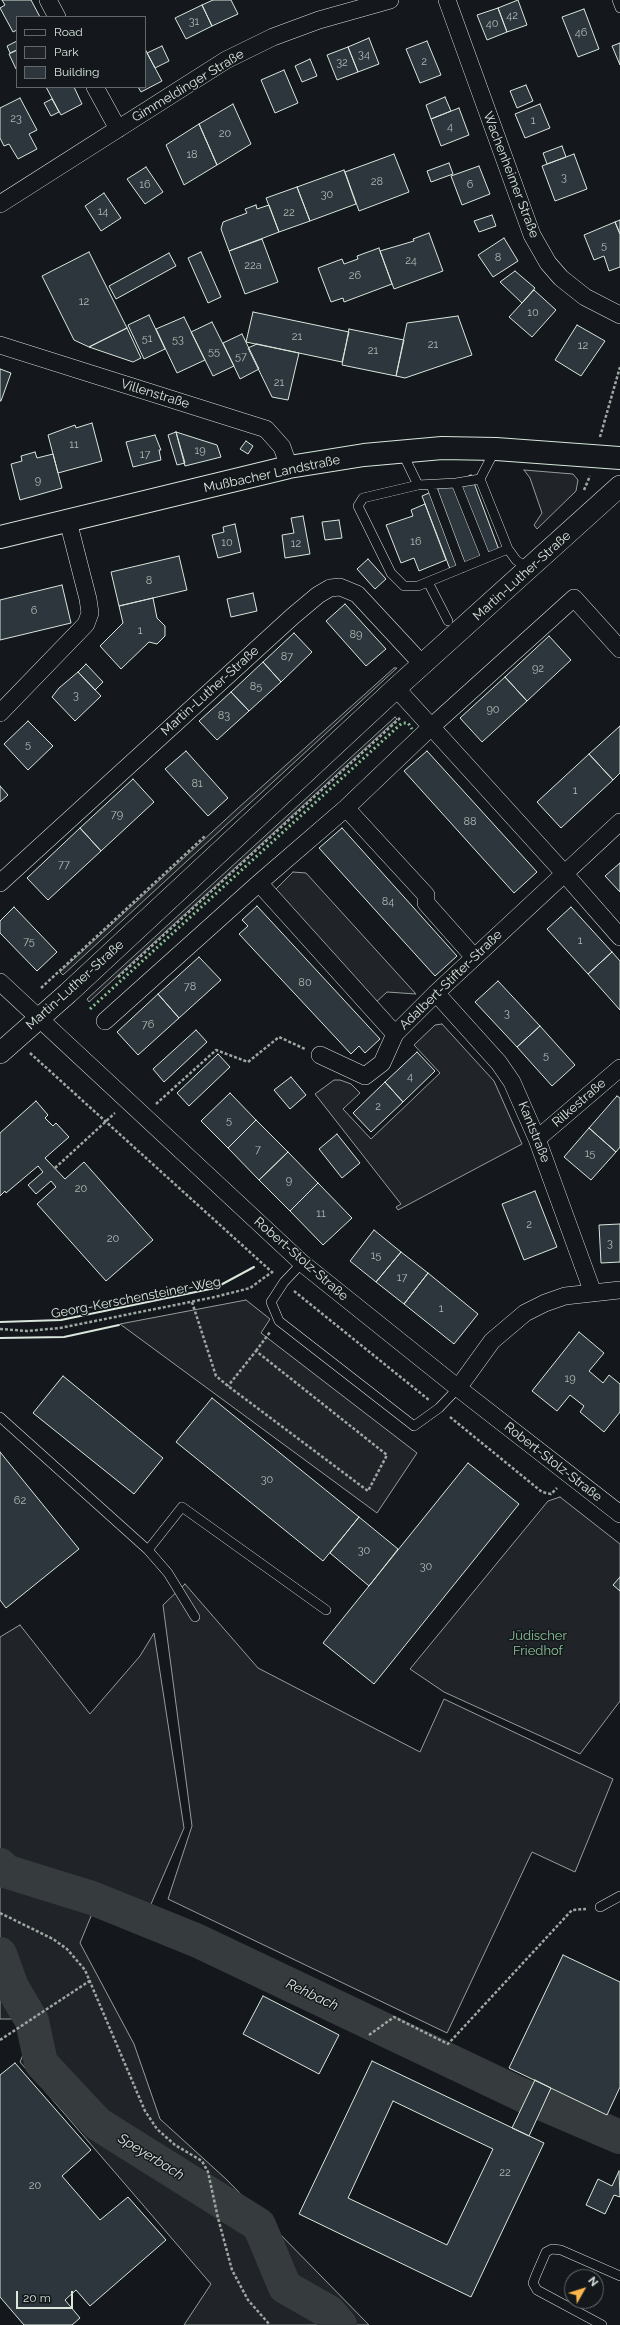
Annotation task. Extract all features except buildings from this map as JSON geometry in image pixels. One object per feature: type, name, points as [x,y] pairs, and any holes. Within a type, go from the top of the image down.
[{"type":"main road","name":"Mußbacher Landstraße","points":[[0,538],[289,467],[329,460],[401,451],[442,448],[496,449],[620,458]]},
{"type":"street","points":[[48,0],[56,16]]},
{"type":"street","name":"Gimmeldinger Straße","points":[[0,204],[226,60],[273,37],[319,20],[390,0]]},
{"type":"street","name":"Wachenheimer Straße","points":[[447,0],[532,235],[548,263],[561,278],[585,297],[620,316]]},
{"type":"street","points":[[96,88],[118,129]]},
{"type":"street","name":"Villenstraße","points":[[0,345],[266,429],[282,447],[289,467]]},
{"type":"street","name":"Martin-Luther-Straße","points":[[0,1053],[396,688],[530,570],[620,486]]},
{"type":"street","points":[[0,713],[86,624],[90,612],[88,599],[68,521]]},
{"type":"street","name":"Martin-Luther-Straße","points":[[0,883],[293,616],[318,595],[330,588],[340,587],[357,594],[423,665]]},
{"type":"street","points":[[105,1021],[259,883],[346,808],[431,727],[574,598],[620,649]]},
{"type":"street","points":[[396,688],[620,937]]},
{"type":"street","points":[[346,808],[426,895],[426,903],[474,957]]},
{"type":"street","name":"Adalbert-Stifter-Straße","points":[[320,1055],[365,1076],[382,1063],[395,1034],[474,957],[620,822]]},
{"type":"street","points":[[259,883],[395,1034]]},
{"type":"street","name":"Robert-Stolz-Straße","points":[[0,982],[302,1263],[458,1388],[620,1514]]},
{"type":"street","name":"Kantstraße","points":[[436,993],[499,1063],[512,1082],[538,1138],[593,1293]]},
{"type":"street","name":"Rilkestraße","points":[[538,1138],[620,1068]]},
{"type":"street","points":[[458,1388],[492,1341],[525,1313],[545,1302],[565,1296],[620,1290]]},
{"type":"lane","points":[[617,0],[620,8]]},
{"type":"lane","points":[[496,449],[480,479],[508,549],[516,560],[530,570]]},
{"type":"lane","points":[[401,451],[418,485]]},
{"type":"lane","points":[[480,479],[456,483],[418,485],[363,498],[358,506],[391,573],[404,586],[418,586],[508,549]]},
{"type":"lane","points":[[456,483],[486,558]]},
{"type":"lane","points":[[431,485],[462,568]]},
{"type":"lane","points":[[428,582],[448,621]]},
{"type":"lane","points":[[302,1263],[284,1282],[271,1302],[279,1321],[414,1426],[439,1408],[458,1388]]},
{"type":"lane","points":[[0,1417],[148,1550],[168,1573],[195,1617]]},
{"type":"lane","points":[[148,1550],[182,1507],[326,1610]]},
{"type":"lane","points":[[600,1908],[620,1896]]},
{"type":"lane","points":[[602,2325],[537,2290],[533,2284],[536,2275],[546,2252],[552,2249],[561,2250],[620,2276]]},
{"type":"path","points":[[598,457],[600,439],[620,367]]},
{"type":"path","points":[[114,980],[400,718],[410,704]]},
{"type":"path","points":[[144,1116],[216,1050],[248,1062],[279,1037],[320,1055]]},
{"type":"path","points":[[27,1050],[272,1272],[542,1492],[551,1494],[569,1474]]},
{"type":"path","points":[[55,1168],[128,1101]]},
{"type":"path","name":"Georg-Kerschensteiner-Weg","points":[[0,1329],[27,1331],[60,1328],[192,1302],[250,1288],[272,1272]]},
{"type":"path","points":[[192,1302],[216,1376],[368,1491],[387,1455],[256,1351]]},
{"type":"path","points":[[228,1386],[279,1321]]},
{"type":"path","points":[[369,2035],[394,2017],[448,2044],[572,1910],[600,1908]]},
{"type":"path","points":[[0,1913],[53,1939],[67,1949],[90,1980],[120,2055],[145,2111],[166,2138],[202,2162],[208,2172],[218,2218],[232,2270],[239,2285],[252,2304],[270,2325]]},
{"type":"path","points":[[0,2040],[90,1980]]},
{"type":"green space","points":[[524,470],[573,474],[578,480],[576,491],[537,529],[534,525],[542,513],[530,478]]},
{"type":"green space","points":[[394,668],[397,668],[63,975],[60,972],[237,809]]},
{"type":"green space","points":[[395,717],[397,719],[89,1002],[87,999]]},
{"type":"green space","points":[[293,872],[306,873],[416,994],[387,992],[374,1004],[275,890]]},
{"type":"green space","points":[[442,1024],[494,1081],[522,1144],[398,1210],[396,1207],[401,1204],[315,1094],[334,1080],[340,1080],[351,1084],[360,1093],[343,1109],[371,1139],[440,1073],[414,1045],[435,1025]]},
{"type":"green space","points":[[246,1300],[270,1319],[261,1333],[417,1453],[377,1513],[120,1324]]},
{"type":"green space","name":"Jüdischer Friedhof","points":[[560,1497],[620,1544],[620,1701],[580,1754],[444,1692],[410,1669],[548,1501]]},
{"type":"green space","points":[[185,1584],[258,1668],[420,1752],[444,1699],[613,1779],[575,1872],[532,1852],[447,2033],[168,1899],[192,1826],[163,1605]]},
{"type":"green space","points":[[20,1625],[90,1714],[140,1656],[154,1633],[184,1828],[148,1911],[103,1887],[80,1943],[134,2044],[160,2119],[226,2179],[369,2325],[184,2325],[211,2284],[20,2062],[32,2033],[21,2019],[0,2019],[0,1637]]},
{"type":"waterway","name":"Rehbach","points":[[0,1865],[5,1871],[92,1898],[198,1941],[522,2095],[620,2137]]},
{"type":"waterway","name":"Speyerbach","points":[[0,1954],[12,1987],[32,2021],[41,2063],[98,2124],[259,2225],[285,2287],[329,2312],[340,2325]]},
{"type":"hedge","points":[[90,1009],[402,723],[408,723],[412,729]]},
{"type":"wall","points":[[0,1322],[61,1320],[215,1288],[254,1267]]},
{"type":"wall","points":[[0,1338],[64,1337],[119,1325]]}]
